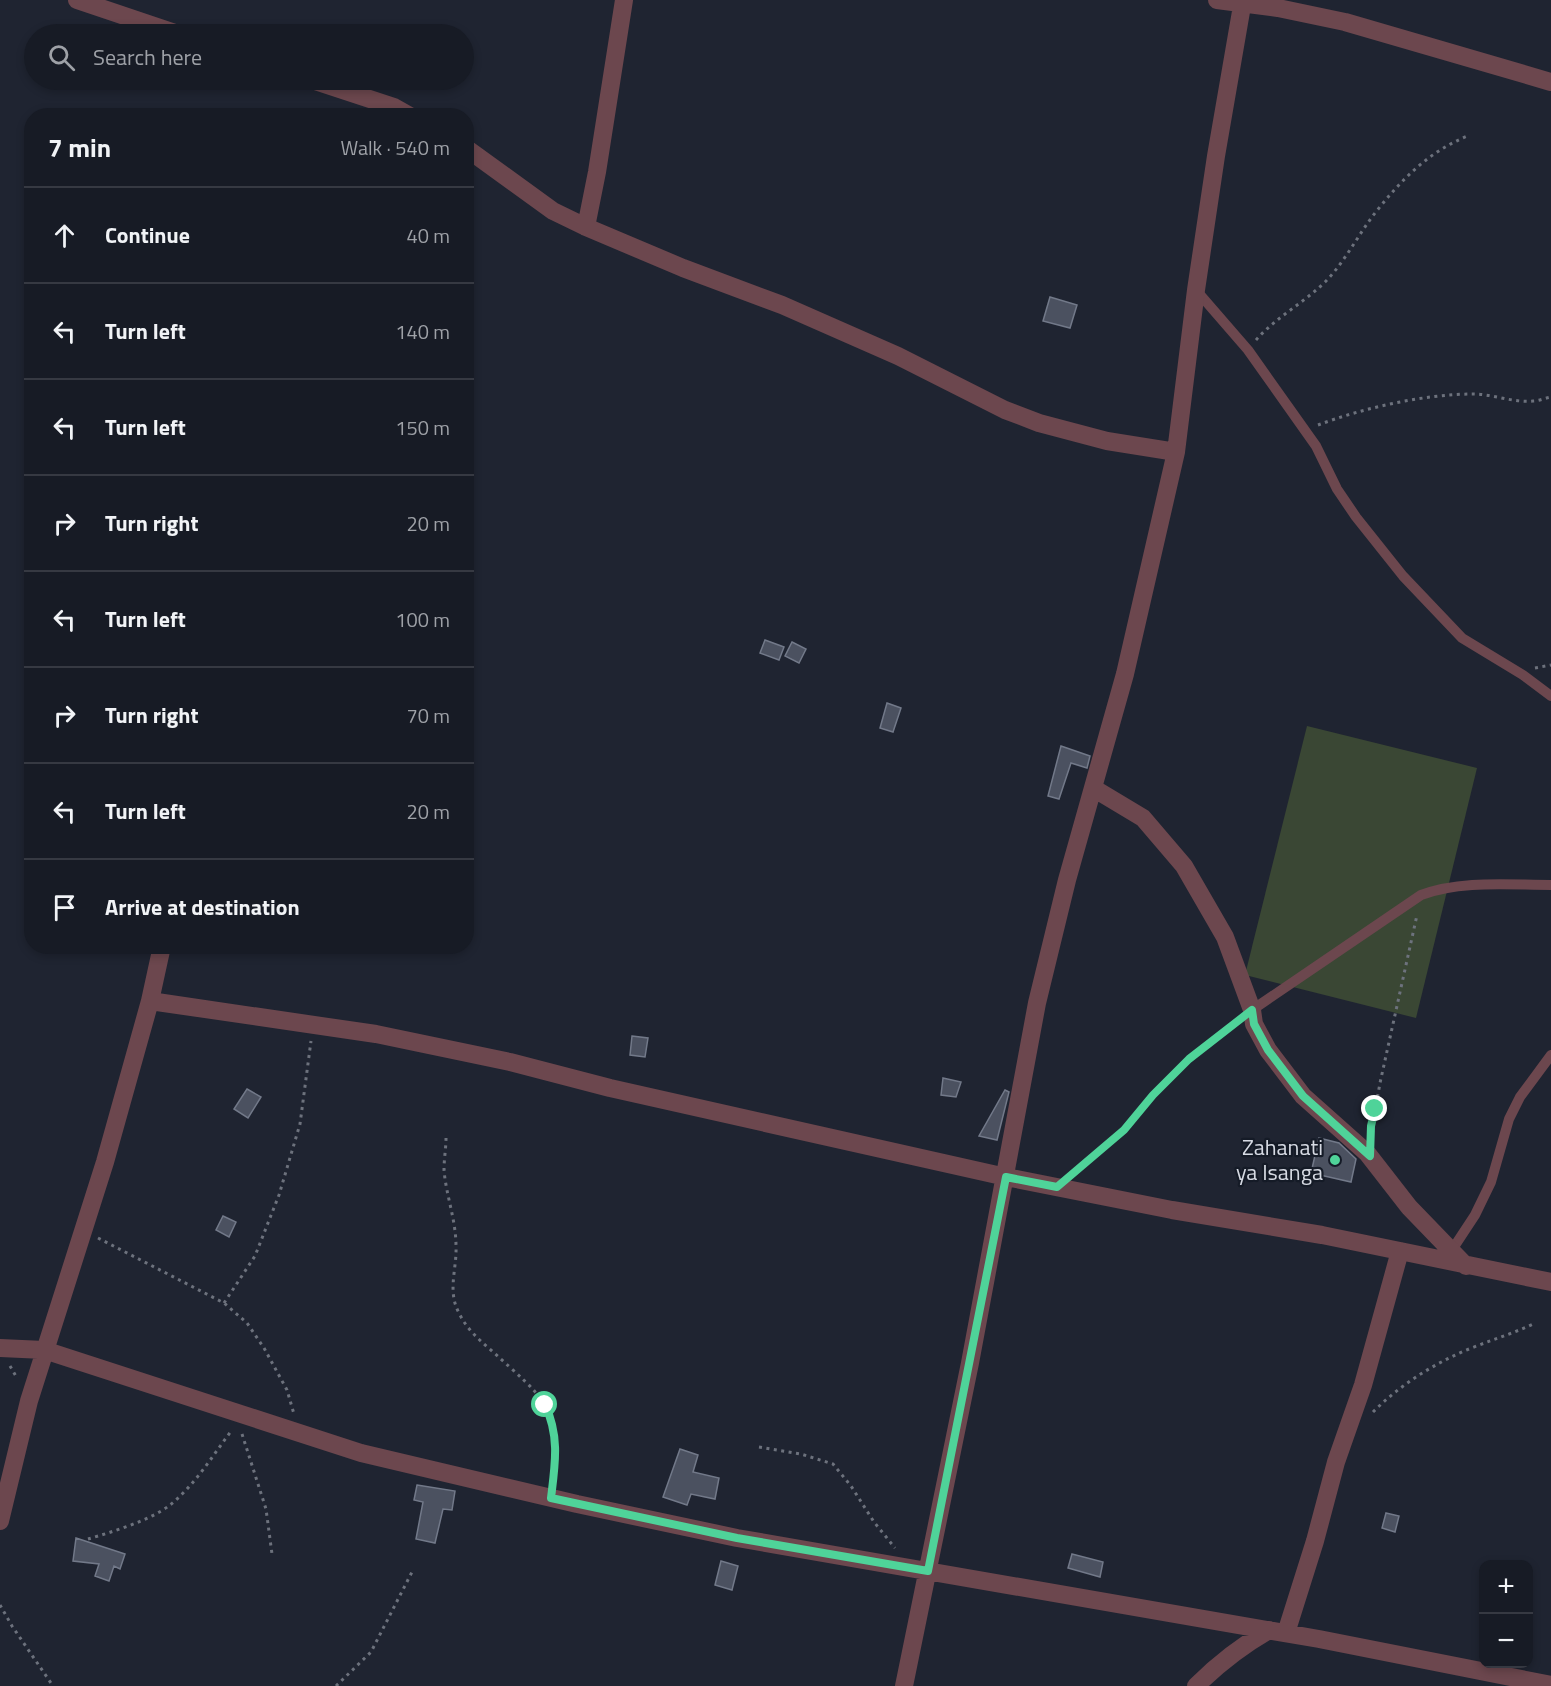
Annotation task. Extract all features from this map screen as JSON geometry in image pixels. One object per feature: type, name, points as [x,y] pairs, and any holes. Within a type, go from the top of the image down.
[{"type":"street","points":[[77,0],[148,24]]},
{"type":"street","points":[[586,227],[624,0]]},
{"type":"street","points":[[1217,0],[1278,8],[1345,22],[1551,82]]},
{"type":"street","points":[[904,1686],[920,1569],[1006,1177],[1020,1085],[1037,1003],[1067,880],[1125,674],[1176,452],[1196,290],[1216,156],[1243,2]]},
{"type":"street","points":[[338,90],[385,108]]},
{"type":"street","points":[[474,154],[553,211],[586,227],[683,268],[782,305],[897,356],[1005,410],[1039,423],[1107,441],[1176,452]]},
{"type":"street","points":[[1093,788],[1143,818],[1184,866],[1225,937],[1252,1010],[1254,1024],[1268,1050],[1303,1096],[1370,1156],[1409,1207],[1466,1266]]},
{"type":"street","points":[[0,1521],[29,1401],[105,1162],[150,1001],[160,954]]},
{"type":"street","points":[[150,1001],[376,1034],[510,1062],[610,1089],[1006,1177],[1172,1210],[1322,1235],[1551,1282]]},
{"type":"street","points":[[1196,1686],[1218,1664],[1242,1646],[1277,1632],[1315,1541],[1336,1462],[1363,1385],[1400,1251]]},
{"type":"street","points":[[1,1348],[44,1350],[237,1416],[298,1432],[361,1453],[551,1498],[737,1538],[1277,1632],[1551,1686]]},
{"type":"lane","points":[[1196,290],[1248,350],[1316,446],[1338,489],[1356,517],[1427,603],[1462,638],[1523,675],[1551,696]]},
{"type":"lane","points":[[1252,1010],[1421,895],[1437,889],[1551,885]]},
{"type":"lane","points":[[1452,1250],[1491,1182],[1509,1119],[1520,1097],[1551,1055]]},
{"type":"path","points":[[1248,350],[1267,328],[1307,299],[1328,279],[1375,214],[1416,166],[1449,143],[1470,135]]},
{"type":"path","points":[[1304,430],[1370,408],[1456,394],[1487,394],[1532,401],[1551,397]]},
{"type":"path","points":[[1370,1156],[1371,1126],[1421,895]]},
{"type":"path","points":[[1057,1187],[1124,1130],[1153,1095],[1189,1059],[1252,1010]]},
{"type":"path","points":[[224,1303],[255,1256],[279,1195],[300,1124],[314,1024]]},
{"type":"path","points":[[446,1138],[444,1170],[456,1246],[453,1298],[470,1330],[527,1383],[545,1405],[552,1420],[556,1453],[551,1498]]},
{"type":"path","points":[[82,1231],[224,1303],[247,1323],[287,1390],[298,1432]]},
{"type":"path","points":[[1369,1416],[1385,1400],[1423,1372],[1469,1349],[1511,1335],[1533,1324]]},
{"type":"path","points":[[1,1348],[29,1401]]},
{"type":"path","points":[[88,1539],[119,1530],[168,1507],[184,1492],[237,1416]]},
{"type":"path","points":[[237,1416],[266,1509],[272,1554]]},
{"type":"path","points":[[759,1447],[801,1454],[833,1464],[851,1486],[874,1522],[920,1569]]},
{"type":"path","points":[[336,1686],[371,1652],[413,1570]]},
{"type":"path","points":[[0,1605],[53,1686]]},
{"type":"green space","points":[[1307,726],[1477,768],[1416,1018],[1245,975]]},
{"type":"building","points":[[1050,297],[1077,305],[1070,328],[1043,321]]},
{"type":"building","points":[[765,640],[784,647],[779,660],[760,653]]},
{"type":"building","points":[[792,642],[806,649],[799,663],[785,656]]},
{"type":"building","points":[[887,703],[901,708],[893,732],[880,728]]},
{"type":"building","points":[[1061,746],[1090,756],[1087,768],[1071,763],[1059,799],[1048,796]]},
{"type":"building","points":[[632,1036],[648,1038],[645,1057],[630,1055]]},
{"type":"building","points":[[943,1078],[961,1082],[956,1097],[941,1095]]},
{"type":"building","points":[[247,1089],[261,1097],[248,1118],[234,1109]]},
{"type":"building","points":[[1005,1090],[1009,1092],[997,1140],[979,1136]]},
{"type":"building","name":"Zahanati ya Isanga","points":[[1319,1138],[1339,1143],[1356,1159],[1351,1182],[1311,1173]]},
{"type":"building","points":[[223,1216],[236,1222],[229,1237],[216,1230]]},
{"type":"building","points":[[680,1449],[698,1455],[693,1472],[719,1478],[715,1499],[691,1494],[687,1505],[663,1497]]},
{"type":"building","points":[[417,1485],[455,1491],[452,1510],[443,1509],[435,1543],[416,1539],[423,1502],[414,1500]]},
{"type":"building","points":[[1386,1513],[1399,1516],[1395,1532],[1382,1528]]},
{"type":"building","points":[[76,1538],[125,1554],[120,1569],[114,1566],[109,1581],[95,1576],[99,1564],[73,1561]]},
{"type":"building","points":[[1072,1554],[1103,1562],[1100,1577],[1068,1568]]},
{"type":"building","points":[[721,1561],[738,1566],[732,1590],[715,1585]]},
{"type":"place","name":"Zahanati ya Isanga","points":[[1335,1160]]},
{"type":"route","points":[[545,1405],[555,1430],[556,1453],[551,1498],[737,1538],[928,1571],[1006,1177],[1057,1187],[1124,1130],[1153,1095],[1189,1059],[1252,1010],[1254,1024],[1268,1050],[1303,1096],[1370,1156],[1371,1126],[1375,1109]]}]
